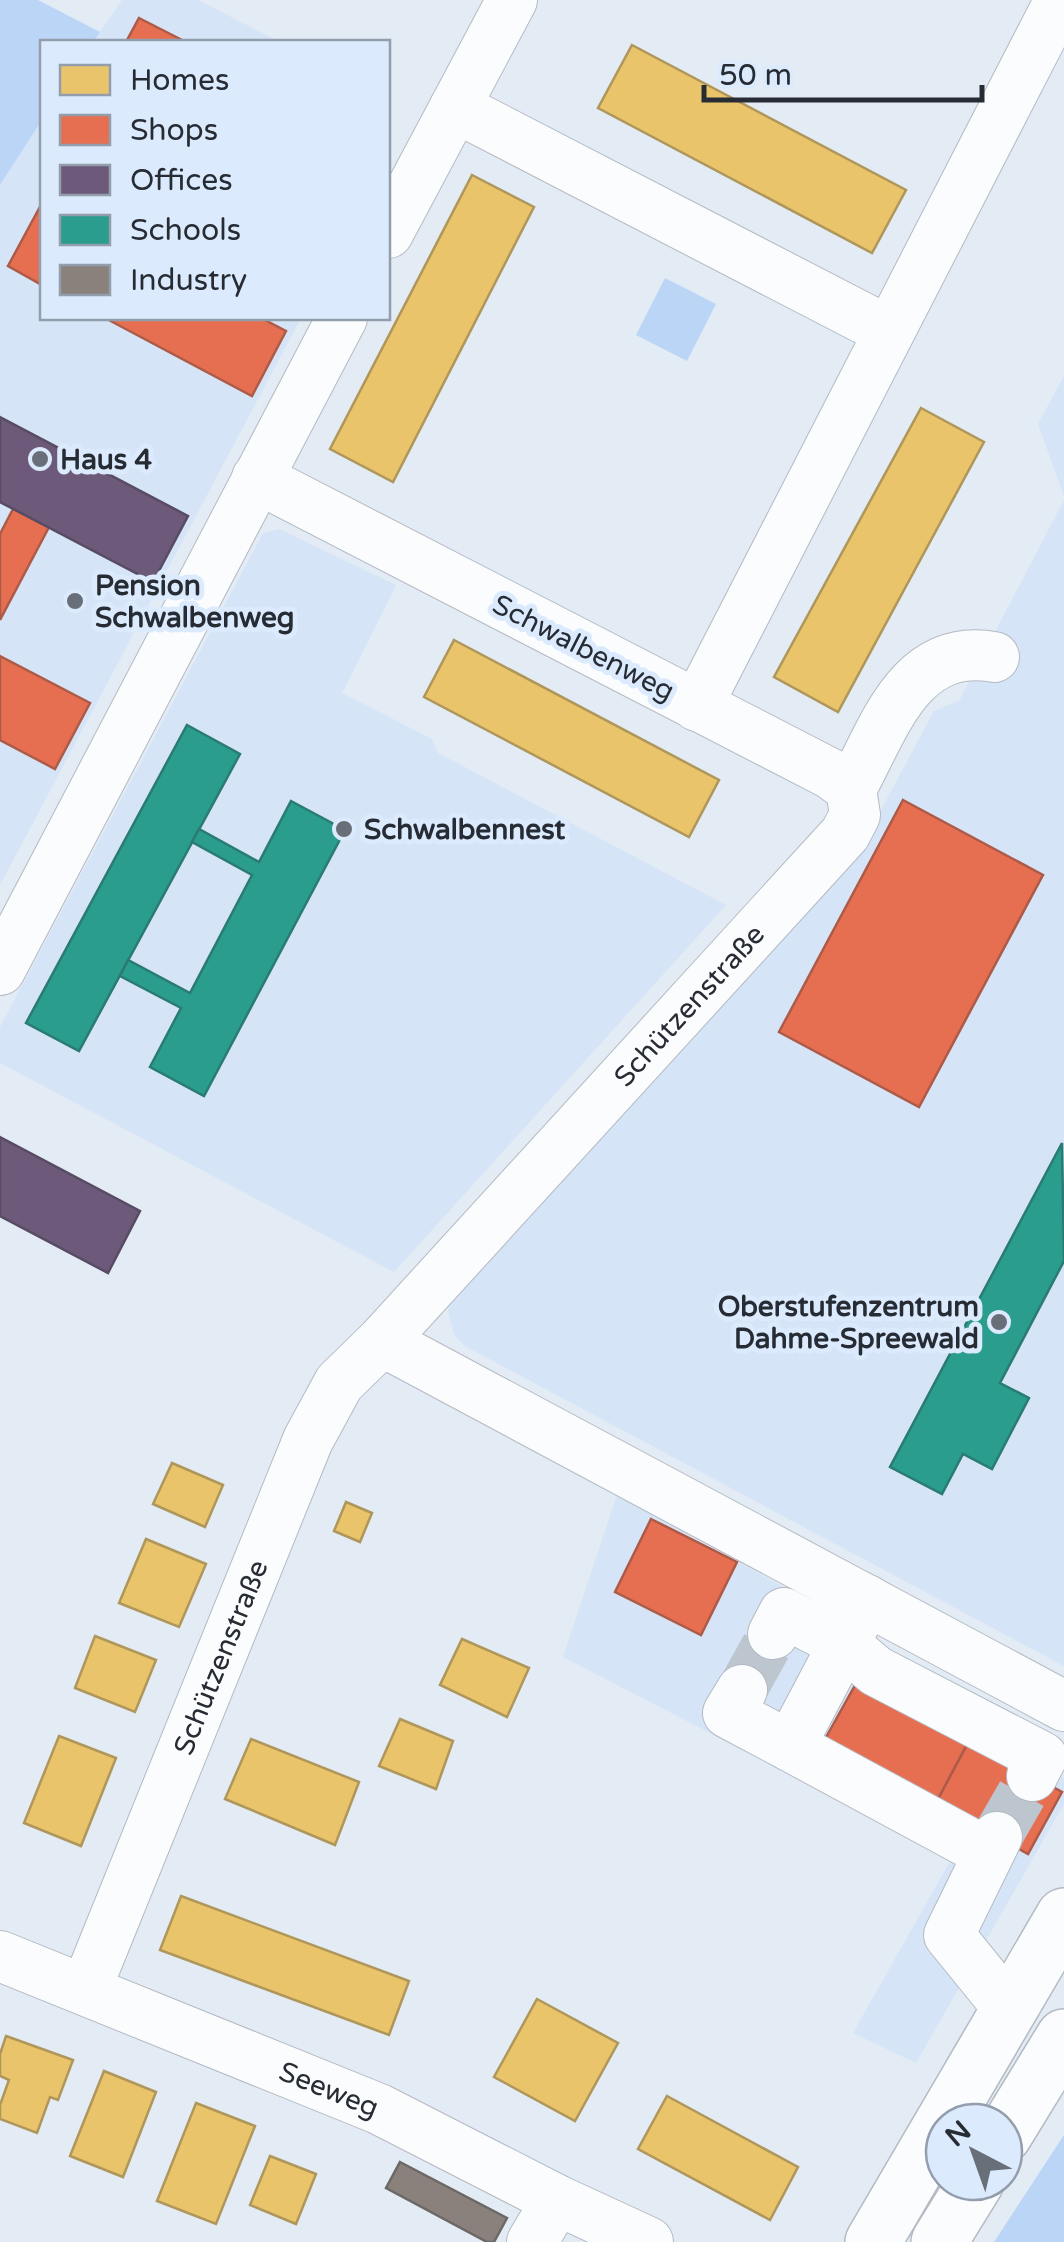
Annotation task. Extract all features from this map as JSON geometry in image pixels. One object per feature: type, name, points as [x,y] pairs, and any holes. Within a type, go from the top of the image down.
[{"type":"main road","points":[[873,2242],[1064,1916]]},
{"type":"main road","points":[[1024,2102],[1064,2037]]},
{"type":"main road","points":[[939,2242],[964,2202]]},
{"type":"street","points":[[390,229],[512,0]]},
{"type":"street","name":"Schwalbenweg","points":[[257,478],[697,706],[1060,0]]},
{"type":"street","points":[[455,107],[888,331]]},
{"type":"street","points":[[0,970],[341,320]]},
{"type":"street","points":[[697,706],[831,774],[851,789],[916,676],[954,656],[973,653],[994,657]]},
{"type":"street","name":"Schützenstraße","points":[[86,1990],[308,1440],[338,1384],[382,1341],[845,834],[855,815],[851,789]]},
{"type":"street","points":[[382,1341],[1064,1706]]},
{"type":"street","points":[[790,1746],[867,1600]]},
{"type":"street","points":[[773,1634],[784,1613],[844,1644],[876,1671],[1042,1757],[1032,1776]]},
{"type":"street","points":[[990,1730],[1018,1682]]},
{"type":"street","points":[[742,1690],[728,1713],[993,1845],[949,1935],[1009,2009]]},
{"type":"street","name":"Seeweg","points":[[0,1956],[379,2109],[545,2221],[648,2242]]},
{"type":"shaded area","points":[[0,0],[38,0],[100,32],[94,40],[40,40],[40,123],[0,185]]},
{"type":"shaded area","points":[[122,0],[198,0],[276,40],[94,40]]},
{"type":"shaded area","name":"Pension Schwalbenweg","points":[[40,123],[40,320],[300,320],[0,885],[0,185]]},
{"type":"shaded area","points":[[665,278],[716,304],[687,361],[636,335]]},
{"type":"shaded area","points":[[1064,376],[1064,496],[1038,424]]},
{"type":"shaded area","points":[[1064,500],[1064,1666],[465,1346],[454,1335],[448,1311],[454,1292],[865,840],[934,711],[959,701]]},
{"type":"shaded area","name":"Schwalbennest","points":[[279,529],[396,585],[342,693],[432,739],[438,753],[726,905],[394,1272],[0,1063],[0,1027],[263,533]]},
{"type":"shaded area","points":[[617,1495],[800,1596],[1045,1747],[1064,1779],[1064,1804],[916,2063],[853,2033],[952,1858],[563,1657]]},
{"type":"shaded area","points":[[1064,2135],[1064,2242],[994,2242],[1020,2202],[1024,2202],[1024,2196]]},
{"type":"building: Homes","points":[[632,45],[906,190],[872,253],[598,108]]},
{"type":"building: Homes","points":[[472,175],[534,207],[393,482],[330,449]]},
{"type":"building: Homes","points":[[921,408],[984,442],[838,712],[774,677]]},
{"type":"building: Homes","points":[[454,640],[719,780],[689,837],[424,697]]},
{"type":"building: Homes","points":[[172,1463],[223,1485],[205,1527],[153,1504]]},
{"type":"building: Homes","points":[[346,1502],[372,1513],[360,1542],[334,1531]]},
{"type":"building: Homes","points":[[146,1539],[206,1564],[179,1627],[119,1603]]},
{"type":"building: Homes","points":[[95,1636],[156,1660],[135,1712],[75,1688]]},
{"type":"building: Homes","points":[[462,1639],[529,1668],[507,1717],[440,1685]]},
{"type":"building: Homes","points":[[400,1719],[453,1741],[436,1789],[379,1766]]},
{"type":"building: Homes","points":[[59,1736],[116,1758],[81,1846],[24,1823]]},
{"type":"building: Homes","points":[[251,1739],[359,1782],[335,1845],[225,1799]]},
{"type":"building: Homes","points":[[181,1896],[409,1981],[389,2035],[160,1950]]},
{"type":"building: Homes","points":[[537,1999],[618,2043],[575,2121],[494,2077]]},
{"type":"building: Homes","points":[[6,2036],[73,2060],[58,2100],[50,2097],[37,2133],[0,2119],[0,2105],[9,2080],[0,2076],[0,2054]]},
{"type":"building: Homes","points":[[104,2071],[156,2092],[123,2177],[70,2156]]},
{"type":"building: Homes","points":[[667,2096],[798,2167],[770,2220],[638,2149]]},
{"type":"building: Homes","points":[[196,2103],[255,2126],[216,2224],[157,2201]]},
{"type":"building: Homes","points":[[270,2156],[316,2174],[296,2224],[250,2205]]},
{"type":"building: Shops","points":[[139,18],[182,40],[127,40]]},
{"type":"building: Shops","points":[[40,207],[40,284],[8,266]]},
{"type":"building: Shops","points":[[109,320],[265,320],[286,331],[252,396]]},
{"type":"building: Shops","points":[[13,509],[49,527],[0,620],[0,534]]},
{"type":"building: Shops","points":[[0,656],[90,703],[55,769],[0,740]]},
{"type":"building: Shops","points":[[903,800],[1043,875],[919,1107],[779,1032]]},
{"type":"building: Shops","points":[[651,1519],[737,1562],[701,1635],[615,1592]]},
{"type":"building: Shops","points":[[759,1626],[786,1641],[755,1697],[728,1683]]},
{"type":"building: Shops","points":[[858,1680],[969,1741],[936,1803],[824,1741]]},
{"type":"building: Shops","points":[[969,1741],[1062,1792],[1028,1854],[936,1803]]},
{"type":"building: Offices","name":"Haus 4","points":[[0,417],[188,516],[153,582],[0,502]]},
{"type":"building: Offices","points":[[0,1137],[140,1211],[108,1273],[0,1216]]},
{"type":"building: Schools","points":[[187,725],[240,754],[79,1051],[26,1023]]},
{"type":"building: Schools","points":[[291,801],[345,830],[204,1096],[150,1067],[181,1008],[120,976],[128,960],[190,993],[252,875],[192,842],[199,829],[259,862]]},
{"type":"building: Schools","name":"Oberstufenzentrum Dahme-Spreewald","points":[[1062,1143],[1064,1261],[1000,1383],[1029,1398],[992,1469],[963,1454],[942,1494],[890,1467]]},
{"type":"building: Industry","points":[[400,2162],[507,2218],[494,2242],[487,2242],[386,2188]]},
{"type":"tunnel","points":[[742,1690],[773,1634]]},
{"type":"tunnel","points":[[997,1837],[1032,1776]]},
{"type":"place","name":"Haus 4","points":[[40,459]]},
{"type":"place","name":"Pension Schwalbenweg","points":[[75,601]]},
{"type":"place","name":"Schwalbennest","points":[[344,829]]},
{"type":"place","name":"Oberstufenzentrum Dahme-Spreewald","points":[[999,1322]]}]
